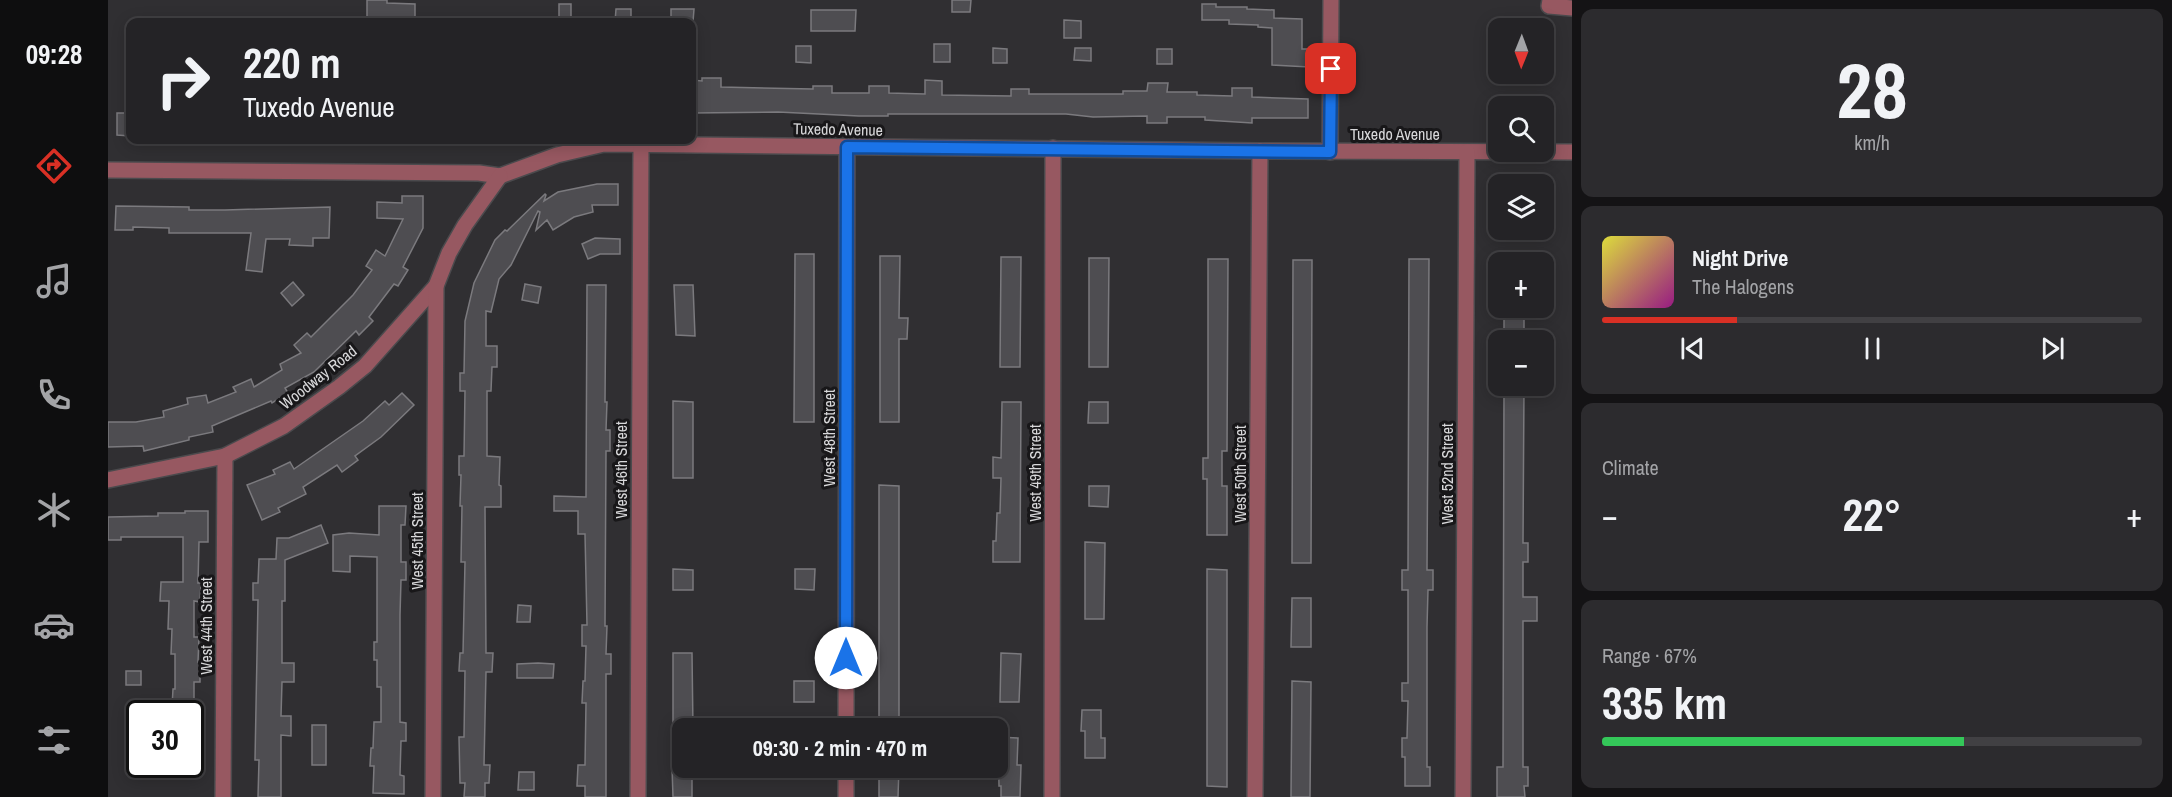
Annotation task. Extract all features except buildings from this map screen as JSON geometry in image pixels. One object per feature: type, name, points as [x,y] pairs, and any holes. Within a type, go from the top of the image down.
[{"type":"street","points":[[1330,152],[1331,0]]},
{"type":"street","points":[[1549,3],[1572,8]]},
{"type":"street","name":"Tuxedo Avenue","points":[[108,170],[479,173],[500,176],[557,154],[604,144],[1330,152],[1572,152]]},
{"type":"street","name":"West 46th Street","points":[[638,797],[641,144]]},
{"type":"street","name":"West 48th Street","points":[[846,718],[847,147]]},
{"type":"street","name":"West 49th Street","points":[[1052,797],[1053,148]]},
{"type":"street","name":"West 50th Street","points":[[1255,797],[1260,151]]},
{"type":"street","name":"West 52nd Street","points":[[1463,797],[1467,152]]},
{"type":"street","name":"Woodway Road","points":[[108,480],[225,456],[284,426],[356,374],[436,286],[449,253],[465,225],[500,176]]},
{"type":"street","name":"West 45th Street","points":[[433,797],[436,286]]},
{"type":"street","name":"West 44th Street","points":[[223,797],[225,456]]},
{"type":"street","points":[[846,778],[846,797]]},
{"type":"route","points":[[846,658],[847,147],[1330,152],[1331,69]]}]
